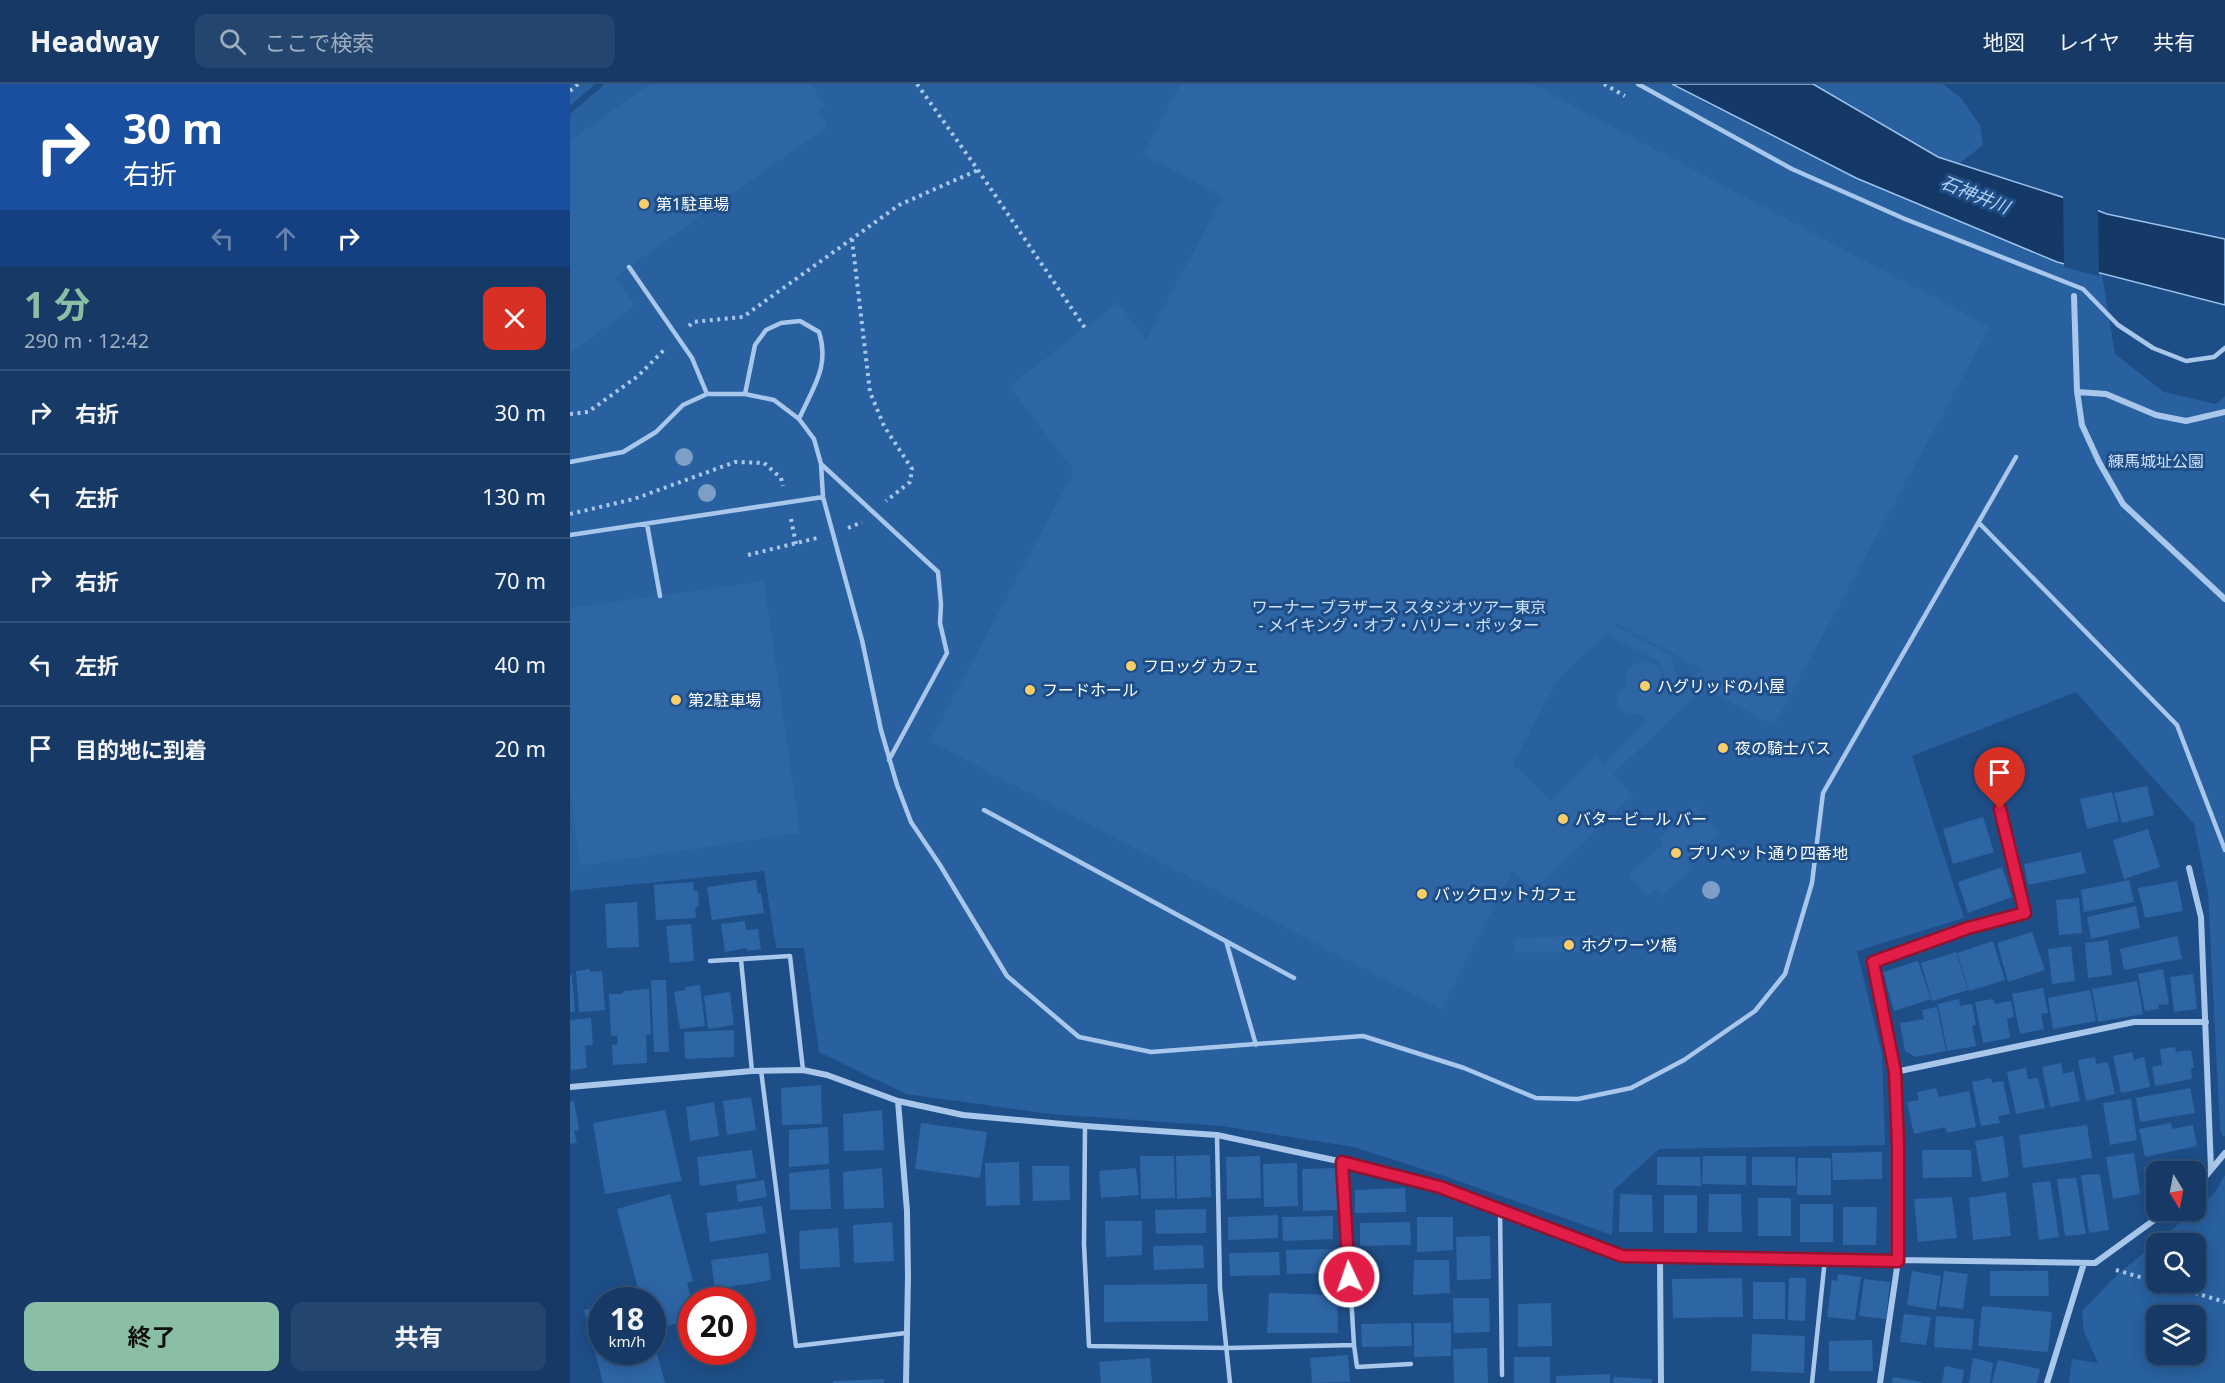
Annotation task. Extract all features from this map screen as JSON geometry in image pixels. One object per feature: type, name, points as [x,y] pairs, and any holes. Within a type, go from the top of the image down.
[{"type":"street","points":[[2074,296],[2077,392],[2082,426],[2099,462],[2123,504],[2225,599]]},
{"type":"street","points":[[2077,392],[2106,394],[2156,415],[2186,421],[2225,412]]},
{"type":"street","points":[[2190,868],[2201,917],[2211,1169]]},
{"type":"street","points":[[1880,1383],[1898,1261],[1898,1145],[1895,1072],[2134,1022],[2206,1022]]},
{"type":"street","points":[[570,1086],[761,1070],[803,1070],[827,1075],[898,1101],[963,1115],[1217,1135],[1342,1162],[1440,1187],[1622,1256],[2095,1263],[2153,1221]]},
{"type":"street","points":[[898,1101],[907,1211],[906,1383]]},
{"type":"street","points":[[2206,1175],[2225,1153]]},
{"type":"street","points":[[1660,1256],[1660,1383]]},
{"type":"street","points":[[2047,1383],[2084,1263]]},
{"type":"lane","points":[[1638,84],[1792,169],[1905,219],[2083,289],[2118,325],[2153,348],[2186,362],[2214,357],[2225,348]]},
{"type":"lane","points":[[629,267],[692,358],[707,394]]},
{"type":"lane","points":[[745,394],[755,345],[766,330],[781,323],[800,321],[819,332],[824,347],[823,366],[800,419]]},
{"type":"lane","points":[[570,462],[623,452],[656,432],[683,405],[707,394],[745,394],[774,400],[800,419],[814,439],[821,464],[823,497],[890,760],[911,822],[940,865],[1007,976],[1078,1037],[1150,1052],[1363,1036],[1464,1068],[1536,1098],[1578,1099],[1631,1088],[1684,1060],[1755,1011],[1785,974],[1812,883],[1823,793],[1980,524],[2016,457]]},
{"type":"lane","points":[[821,464],[938,572],[940,623],[947,653],[890,760]]},
{"type":"lane","points":[[570,535],[823,497]]},
{"type":"lane","points":[[647,524],[660,596]]},
{"type":"lane","points":[[1980,524],[2178,725],[2225,850]]},
{"type":"lane","points":[[1895,1072],[1873,962],[1968,928],[2025,913],[2000,809]]},
{"type":"lane","points":[[984,810],[1294,978]]},
{"type":"lane","points":[[1226,941],[1256,1045]]},
{"type":"lane","points":[[710,961],[790,956],[803,1070]]},
{"type":"lane","points":[[741,960],[752,1071]]},
{"type":"lane","points":[[761,1070],[796,1346],[906,1333]]},
{"type":"lane","points":[[1085,1126],[1084,1244],[1089,1346],[1228,1348],[1354,1345]]},
{"type":"lane","points":[[1217,1135],[1220,1288],[1230,1383]]},
{"type":"lane","points":[[1342,1162],[1357,1367],[1411,1364]]},
{"type":"lane","points":[[1500,1210],[1503,1375]]},
{"type":"lane","points":[[1812,1383],[1826,1260]]},
{"type":"path","points":[[570,91],[578,84]]},
{"type":"path","points":[[917,84],[1085,328]]},
{"type":"path","points":[[570,414],[588,412],[638,376],[693,322],[744,317],[899,205],[978,170]]},
{"type":"path","points":[[852,239],[870,392],[884,426],[912,469],[910,482],[884,502]]},
{"type":"path","points":[[570,514],[634,500],[735,462],[764,463],[781,478],[796,544]]},
{"type":"path","points":[[2095,1263],[2146,1278]]},
{"type":"path","points":[[2195,1293],[2225,1302]]},
{"type":"green space","points":[[570,84],[595,84],[570,106]]},
{"type":"green space","name":"ワーナー ブラザース スタジオツアー東京 - メイキング・オブ・ハリー・ポッター","points":[[605,84],[1672,84],[1707,104],[2057,262],[2102,274],[2115,354],[2164,392],[2216,404],[2225,396],[2225,1136],[2223,1137],[2220,1129],[2208,893],[2194,824],[2076,692],[1912,756],[1964,918],[1857,951],[1882,1055],[1885,1145],[1659,1149],[1614,1190],[1612,1235],[1354,1147],[1221,1126],[1050,1114],[906,1094],[819,1052],[804,948],[776,948],[764,871],[570,891],[570,114]]},
{"type":"green space","points":[[1796,84],[1943,84],[1961,98],[1980,125],[1983,145],[1947,173]]},
{"type":"green space","points":[[2225,1175],[2225,1383],[2069,1383],[2072,1359],[2098,1363],[2084,1332],[2082,1311],[2117,1275],[2146,1251],[2146,1293],[2206,1293],[2206,1233],[2167,1233],[2182,1221],[2206,1221],[2206,1201],[2214,1194]]},
{"type":"water","name":"石神井川","points":[[1672,84],[1813,84],[1938,157],[2107,214],[2225,239],[2225,305],[2057,262],[1856,178]]},
{"type":"pier","points":[[2063,194],[2098,208],[2099,276],[2064,267]]},
{"type":"building","name":"第1駐車場","points":[[650,84],[811,84],[826,106],[818,112],[828,126],[615,277],[635,306],[570,353],[570,141]]},
{"type":"building","points":[[1181,84],[1532,84],[1990,327],[1774,725],[1704,688],[1613,774],[1633,795],[1533,891],[1513,870],[1441,1009],[930,741],[1074,471],[1009,386],[1118,303],[1146,340],[1223,197],[1143,154]],"holes":[[[1613,622],[1702,669],[1683,687],[1669,654],[1612,624]],[[1606,635],[1659,662],[1667,682],[1665,685],[1660,668],[1647,660],[1633,664],[1625,677],[1627,688],[1621,689],[1616,700],[1618,708],[1630,715],[1639,713],[1647,721],[1604,764],[1596,756],[1550,801],[1513,764],[1559,677]]]},
{"type":"building","name":"第2駐車場","points":[[764,581],[800,833],[580,866],[570,792],[570,608]]},
{"type":"building","points":[[2147,786],[2154,815],[2122,823],[2114,793]]},
{"type":"building","points":[[2112,792],[2119,821],[2087,829],[2080,799]]},
{"type":"building","name":"プリベット通り四番地","points":[[1695,806],[1720,833],[1688,863],[1693,868],[1661,897],[1655,890],[1648,896],[1628,875],[1663,844],[1659,839]]},
{"type":"building","points":[[1983,817],[1994,852],[1953,864],[1943,829]]},
{"type":"building","points":[[2148,829],[2160,867],[2124,879],[2113,840]]},
{"type":"building","points":[[2081,852],[2086,873],[2028,885],[2024,864]]},
{"type":"building","points":[[2002,867],[2012,897],[1968,913],[1958,882]]},
{"type":"building","points":[[756,880],[764,913],[712,920],[707,887]]},
{"type":"building","points":[[2129,880],[2134,902],[2084,912],[2081,890]]},
{"type":"building","points":[[2177,881],[2183,911],[2145,918],[2138,888]]},
{"type":"building","points":[[693,882],[694,891],[698,891],[699,907],[695,907],[696,918],[656,920],[654,885]]},
{"type":"building","points":[[2079,898],[2082,933],[2059,935],[2056,900]]},
{"type":"building","points":[[637,902],[639,947],[607,948],[605,904]]},
{"type":"building","points":[[2136,906],[2140,928],[2091,939],[2087,917]]},
{"type":"building","points":[[745,921],[746,930],[758,929],[761,949],[747,951],[747,948],[725,952],[721,924]]},
{"type":"building","points":[[691,924],[694,961],[670,963],[666,926]]},
{"type":"building","points":[[2032,932],[2045,970],[2008,982],[1997,943]]},
{"type":"building","name":"ホグワーツ橋","points":[[1623,935],[1623,951],[1515,953],[1515,938]]},
{"type":"building","points":[[2177,936],[2182,959],[2124,970],[2120,949]]},
{"type":"building","points":[[2108,940],[2112,975],[2088,978],[2085,943]]},
{"type":"building","points":[[1993,941],[2005,980],[1969,991],[1957,953]]},
{"type":"building","points":[[2071,946],[2075,981],[2052,984],[2048,949]]},
{"type":"building","points":[[1956,952],[1968,990],[1932,1001],[1921,963]]},
{"type":"building","points":[[1918,961],[1931,999],[1894,1011],[1883,972]]},
{"type":"building","points":[[590,969],[590,972],[602,971],[605,1010],[579,1012],[576,971]]},
{"type":"building","points":[[2163,969],[2169,1004],[2158,1005],[2159,1009],[2145,1011],[2138,974]]},
{"type":"building","points":[[2193,974],[2197,1009],[2174,1012],[2170,977]]},
{"type":"building","points":[[570,975],[572,975],[575,1012],[570,1012]]},
{"type":"building","points":[[651,980],[666,980],[669,1052],[654,1052]]},
{"type":"building","points":[[2137,981],[2143,1014],[2098,1022],[2092,989]]},
{"type":"building","points":[[700,985],[705,1026],[680,1029],[674,992],[685,990],[685,987]]},
{"type":"building","points":[[2043,988],[2048,1013],[2041,1014],[2044,1029],[2020,1034],[2012,994]]},
{"type":"building","points":[[649,989],[651,1035],[646,1035],[647,1063],[613,1065],[612,1045],[618,1044],[617,1036],[611,1036],[609,994]]},
{"type":"building","points":[[2090,990],[2096,1021],[2053,1029],[2048,998]]},
{"type":"building","points":[[730,992],[734,1025],[708,1029],[704,996]]},
{"type":"building","points":[[1959,999],[1960,1006],[1972,1004],[1976,1025],[1972,1026],[1976,1046],[1947,1051],[1938,1004]]},
{"type":"building","points":[[1993,999],[1995,1004],[2011,1001],[2014,1017],[2007,1019],[2010,1038],[1983,1043],[1975,1002]]},
{"type":"building","points":[[1937,1007],[1946,1051],[1915,1057],[1905,1051],[1900,1023],[1924,1019],[1922,1010]]},
{"type":"building","points":[[591,1018],[593,1045],[585,1046],[587,1068],[571,1070],[570,1020]]},
{"type":"building","points":[[734,1030],[734,1057],[685,1059],[684,1032]]},
{"type":"building","points":[[2175,1047],[2176,1052],[2191,1050],[2194,1068],[2191,1068],[2192,1079],[2155,1086],[2152,1067],[2162,1065],[2160,1049]]},
{"type":"building","points":[[2132,1052],[2134,1060],[2144,1057],[2150,1087],[2121,1093],[2113,1056]]},
{"type":"building","points":[[2095,1057],[2096,1064],[2108,1062],[2115,1094],[2086,1101],[2078,1060]]},
{"type":"building","points":[[2061,1063],[2063,1074],[2074,1071],[2080,1101],[2050,1107],[2042,1067]]},
{"type":"building","points":[[2026,1068],[2028,1079],[2038,1078],[2045,1108],[2016,1114],[2007,1072]]},
{"type":"building","points":[[1991,1078],[1992,1083],[2003,1081],[2010,1114],[1998,1116],[2000,1123],[1981,1126],[1972,1082]]},
{"type":"building","points":[[821,1085],[822,1124],[782,1125],[781,1088]]},
{"type":"building","points":[[1936,1088],[1939,1097],[1969,1091],[1976,1127],[1947,1133],[1945,1127],[1914,1134],[1907,1102],[1919,1100],[1917,1092]]},
{"type":"building","points":[[2190,1088],[2195,1113],[2140,1122],[2136,1098]]},
{"type":"building","points":[[751,1097],[756,1130],[727,1135],[723,1101]]},
{"type":"building","points":[[2131,1099],[2137,1140],[2110,1145],[2103,1103]]},
{"type":"building","points":[[574,1101],[579,1130],[574,1130],[577,1143],[570,1144],[570,1102]]},
{"type":"building","points":[[714,1102],[719,1136],[690,1141],[686,1107]]},
{"type":"building","points":[[665,1110],[682,1181],[605,1194],[593,1123]]},
{"type":"building","points":[[882,1110],[884,1150],[844,1151],[843,1114]]},
{"type":"building","points":[[921,1123],[987,1132],[980,1178],[915,1169]]},
{"type":"building","points":[[2171,1123],[2172,1129],[2193,1125],[2197,1146],[2145,1157],[2139,1129]]},
{"type":"building","points":[[2087,1125],[2092,1158],[2023,1168],[2019,1135]]},
{"type":"building","points":[[828,1127],[829,1164],[789,1167],[789,1130]]},
{"type":"building","points":[[2003,1136],[2009,1177],[1982,1182],[1975,1141]]},
{"type":"building","points":[[752,1150],[756,1178],[700,1186],[697,1157]]},
{"type":"building","points":[[1922,1150],[1971,1150],[1972,1177],[1923,1178]]},
{"type":"building","points":[[1882,1152],[1882,1179],[1833,1180],[1832,1153]]},
{"type":"building","points":[[2134,1153],[2140,1194],[2113,1199],[2106,1157]]},
{"type":"building","points":[[1210,1155],[1211,1197],[1177,1199],[1176,1156]]},
{"type":"building","points":[[1140,1156],[1174,1156],[1175,1198],[1141,1199]]},
{"type":"building","points":[[1260,1156],[1261,1198],[1227,1199],[1226,1157]]},
{"type":"building","points":[[1703,1156],[1746,1156],[1746,1185],[1702,1184]]},
{"type":"building","points":[[1657,1157],[1700,1157],[1701,1186],[1657,1185]]},
{"type":"building","points":[[1752,1157],[1795,1157],[1796,1186],[1752,1185]]},
{"type":"building","points":[[1798,1158],[1831,1158],[1831,1195],[1797,1195]]},
{"type":"building","points":[[1019,1162],[1020,1205],[986,1206],[985,1163]]},
{"type":"building","points":[[1297,1163],[1298,1206],[1264,1207],[1263,1164]]},
{"type":"building","points":[[1032,1166],[1069,1166],[1070,1200],[1033,1201]]},
{"type":"building","points":[[882,1168],[884,1208],[844,1209],[843,1172]]},
{"type":"building","points":[[1136,1168],[1139,1195],[1101,1198],[1099,1171]]},
{"type":"building","points":[[1336,1168],[1337,1210],[1303,1211],[1302,1169]]},
{"type":"building","points":[[829,1169],[831,1209],[790,1210],[789,1173]]},
{"type":"building","points":[[2100,1174],[2109,1230],[2089,1233],[2081,1175]]},
{"type":"building","points":[[2076,1178],[2086,1234],[2065,1236],[2057,1179]]},
{"type":"building","points":[[764,1180],[767,1197],[738,1202],[736,1185]]},
{"type":"building","points":[[2050,1181],[2059,1237],[2039,1240],[2032,1183]]},
{"type":"building","points":[[1405,1188],[1406,1212],[1355,1213],[1355,1190]]},
{"type":"building","points":[[2006,1192],[2011,1236],[1973,1240],[1969,1198]]},
{"type":"building","points":[[670,1194],[693,1281],[687,1283],[688,1287],[678,1287],[678,1323],[666,1326],[666,1287],[637,1287],[617,1209]]},
{"type":"building","points":[[1620,1194],[1652,1195],[1653,1232],[1619,1232]]},
{"type":"building","points":[[1709,1194],[1741,1194],[1742,1232],[1708,1232]]},
{"type":"building","points":[[1664,1195],[1697,1195],[1697,1233],[1664,1233]]},
{"type":"building","points":[[1952,1197],[1957,1238],[1918,1242],[1914,1199]]},
{"type":"building","points":[[1758,1198],[1791,1198],[1791,1236],[1758,1236]]},
{"type":"building","points":[[1800,1204],[1833,1204],[1833,1242],[1800,1242]]},
{"type":"building","points":[[762,1206],[766,1233],[710,1242],[706,1213]]},
{"type":"building","points":[[1843,1207],[1877,1207],[1876,1245],[1843,1245]]},
{"type":"building","points":[[1206,1209],[1206,1233],[1156,1234],[1155,1210]]},
{"type":"building","points":[[1278,1215],[1278,1238],[1228,1240],[1228,1217]]},
{"type":"building","points":[[1333,1216],[1333,1239],[1283,1241],[1282,1217]]},
{"type":"building","points":[[1417,1217],[1453,1217],[1453,1250],[1417,1252]]},
{"type":"building","points":[[1105,1221],[1142,1221],[1142,1255],[1106,1257]]},
{"type":"building","points":[[892,1222],[894,1261],[854,1263],[853,1225]]},
{"type":"building","points":[[1410,1222],[1411,1245],[1360,1246],[1360,1223]]},
{"type":"building","points":[[838,1228],[840,1267],[800,1269],[799,1231]]},
{"type":"building","points":[[1490,1236],[1491,1279],[1457,1280],[1456,1237]]},
{"type":"building","points":[[1203,1245],[1204,1268],[1154,1270],[1153,1246]]},
{"type":"building","points":[[1336,1249],[1337,1273],[1287,1274],[1286,1250]]},
{"type":"building","points":[[1279,1252],[1280,1275],[1230,1276],[1229,1253]]},
{"type":"building","points":[[768,1253],[771,1280],[715,1287],[711,1260]]},
{"type":"building","points":[[1414,1260],[1449,1260],[1450,1293],[1413,1295]]},
{"type":"building","points":[[1912,1271],[1941,1276],[1936,1310],[1907,1305]]},
{"type":"building","points":[[1944,1271],[1968,1274],[1963,1309],[1939,1306]]},
{"type":"building","points":[[1990,1271],[2048,1271],[2049,1296],[1990,1296]]},
{"type":"building","points":[[1838,1274],[1861,1277],[1855,1320],[1827,1317],[1832,1280],[1837,1281]]},
{"type":"building","points":[[1742,1278],[1743,1317],[1673,1318],[1672,1279]]},
{"type":"building","points":[[1789,1278],[1806,1278],[1805,1321],[1788,1320]]},
{"type":"building","points":[[1864,1279],[1890,1282],[1886,1319],[1859,1316]]},
{"type":"building","points":[[1753,1282],[1785,1282],[1785,1319],[1753,1319]]},
{"type":"building","points":[[1207,1284],[1208,1321],[1104,1322],[1104,1285]]},
{"type":"building","points":[[1269,1293],[1337,1295],[1338,1333],[1267,1333]]},
{"type":"building","points":[[1453,1298],[1489,1298],[1490,1332],[1454,1333]]},
{"type":"building","points":[[1551,1303],[1552,1346],[1518,1347],[1518,1304]]},
{"type":"building","points":[[1982,1306],[2052,1312],[2048,1352],[1978,1346]]},
{"type":"building","points":[[588,1309],[588,1325],[584,1310]]},
{"type":"building","points":[[1904,1314],[1931,1317],[1926,1345],[1900,1342]]},
{"type":"building","points":[[1936,1316],[1974,1319],[1972,1350],[1934,1347]]},
{"type":"building","points":[[1411,1323],[1412,1346],[1362,1347],[1361,1324]]},
{"type":"building","points":[[1414,1323],[1451,1323],[1451,1356],[1414,1357]]},
{"type":"building","points":[[1752,1334],[1805,1336],[1804,1373],[1751,1371]]},
{"type":"building","points":[[1872,1340],[1873,1371],[1829,1371],[1829,1341]]},
{"type":"building","points":[[1487,1348],[1488,1383],[1454,1383],[1453,1349]]},
{"type":"building","points":[[1348,1355],[1350,1382],[1312,1383],[1310,1358]]},
{"type":"building","points":[[1514,1357],[1550,1357],[1550,1383],[1514,1383]]},
{"type":"building","points":[[1150,1358],[1152,1383],[1101,1383],[1099,1362]]},
{"type":"building","points":[[1973,1358],[1993,1363],[1990,1383],[1969,1383]]},
{"type":"building","points":[[1998,1360],[2040,1369],[2037,1383],[1992,1383]]},
{"type":"building","points":[[598,1365],[660,1365],[665,1383],[603,1383]]},
{"type":"building","points":[[1945,1366],[1964,1370],[1962,1383],[1942,1383]]},
{"type":"building","points":[[1610,1374],[1610,1383],[1556,1383],[1556,1376]]},
{"type":"building","points":[[1614,1377],[1652,1379],[1652,1383],[1613,1383]]},
{"type":"building","points":[[1893,1377],[1921,1382],[1921,1383],[1892,1383]]},
{"type":"building","points":[[884,1379],[884,1383],[833,1383],[833,1381]]},
{"type":"place","name":"第1駐車場","points":[[644,204]]},
{"type":"place","name":"フロッグ カフェ","points":[[1131,666]]},
{"type":"place","name":"ハグリッドの小屋","points":[[1645,686]]},
{"type":"place","name":"フードホール","points":[[1030,690]]},
{"type":"place","name":"第2駐車場","points":[[676,700]]},
{"type":"place","name":"夜の騎士バス","points":[[1723,748]]},
{"type":"place","name":"バタービール バー","points":[[1563,819]]},
{"type":"place","name":"プリベット通り四番地","points":[[1676,853]]},
{"type":"place","name":"バックロットカフェ","points":[[1422,894]]},
{"type":"place","name":"ホグワーツ橋","points":[[1569,945]]},
{"type":"route","points":[[1349,1277],[1342,1162],[1440,1187],[1622,1256],[1898,1261],[1898,1145],[1895,1072],[1873,962],[1968,928],[2025,913],[2000,809]]},
{"type":"park label","name":"練馬城址公園","points":[[2156,461]]}]
